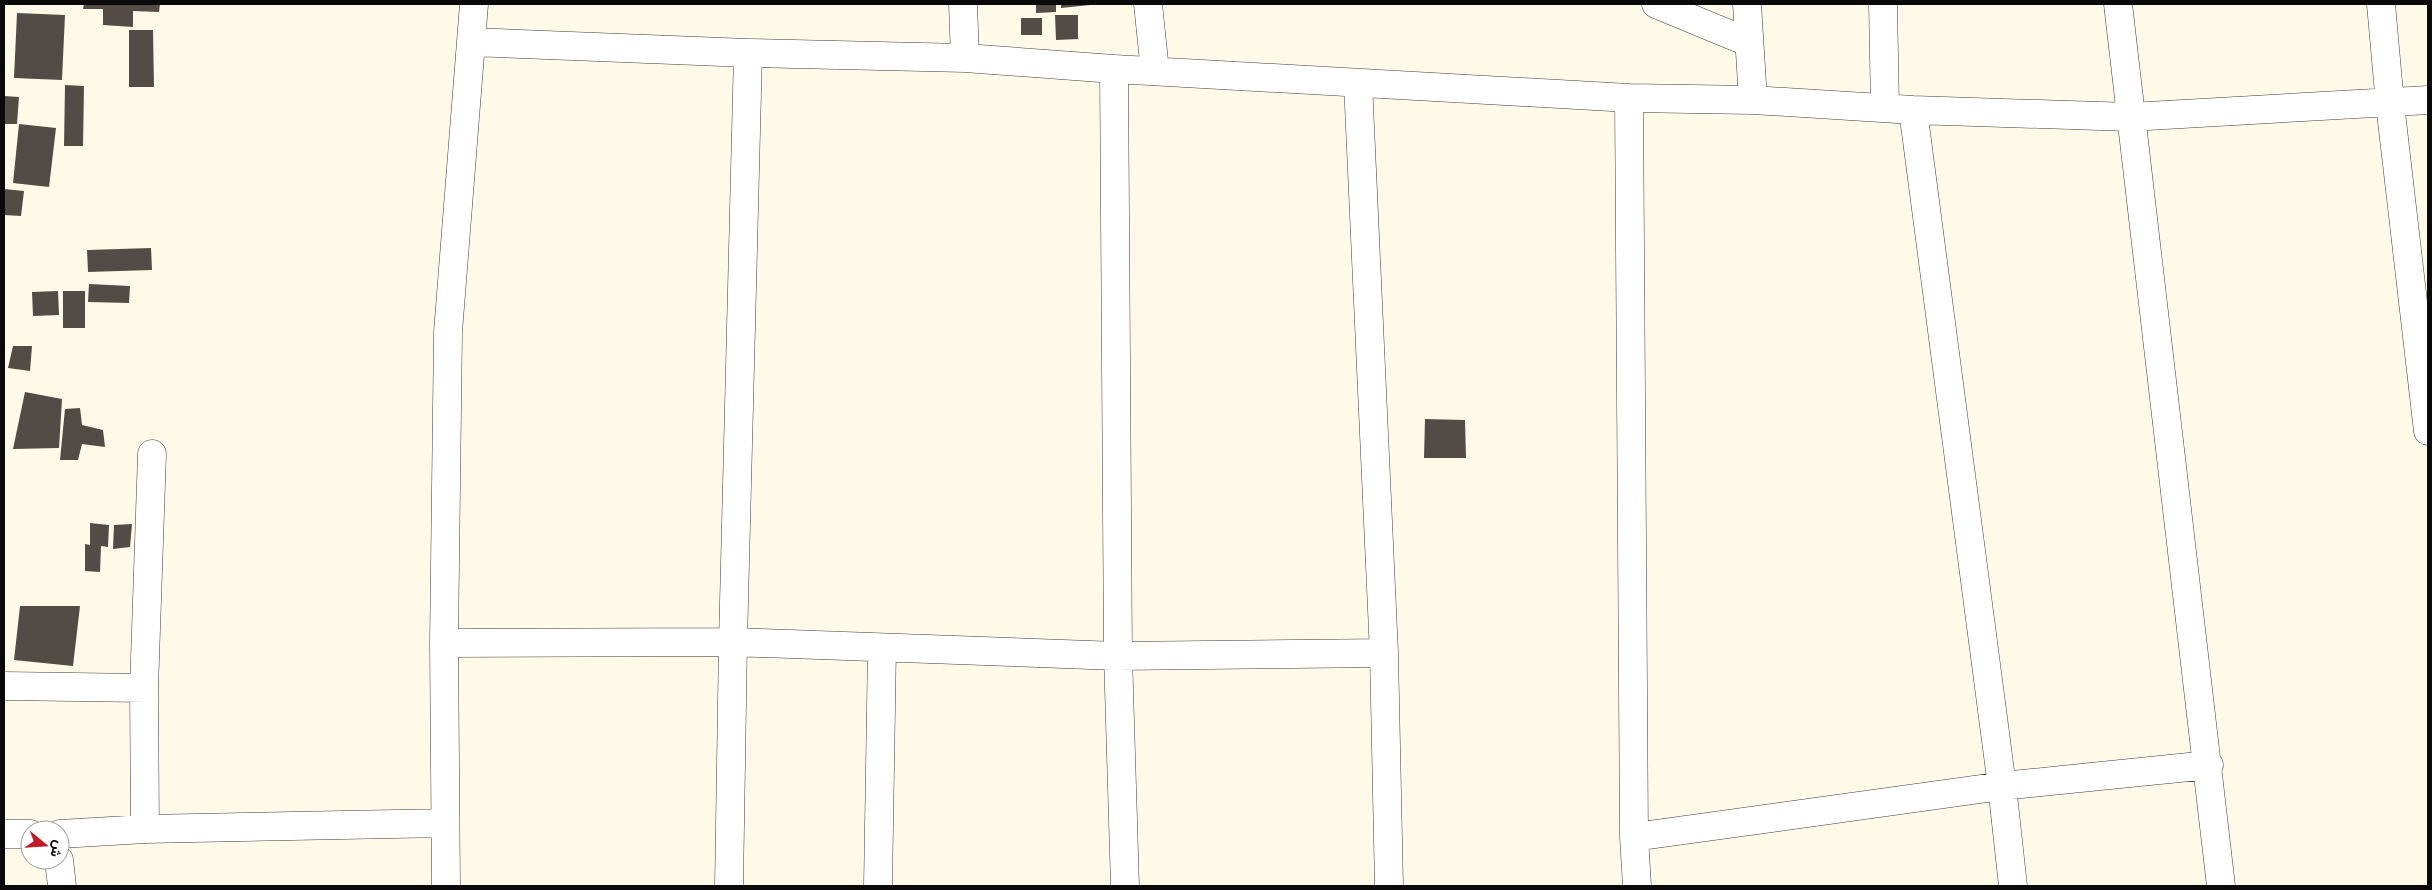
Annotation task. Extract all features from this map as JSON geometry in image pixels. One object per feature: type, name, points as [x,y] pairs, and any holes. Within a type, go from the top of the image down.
[{"type":"street","points":[[446,886],[444,643],[448,332],[474,4]]},
{"type":"street","points":[[963,4],[965,58]]},
{"type":"street","points":[[1148,4],[1155,71]]},
{"type":"street","points":[[1656,4],[1748,42]]},
{"type":"street","points":[[1747,4],[1753,100]]},
{"type":"street","points":[[1883,4],[1885,108]]},
{"type":"street","points":[[2118,4],[2130,117],[2209,765],[2221,886]]},
{"type":"street","points":[[2381,4],[2390,104],[2428,431]]},
{"type":"street","points":[[471,42],[748,53],[965,58],[1358,84],[1629,98],[1753,100],[1913,110],[2130,117],[2390,104],[2428,100]]},
{"type":"street","points":[[729,886],[733,642],[748,53]]},
{"type":"street","points":[[1114,69],[1118,656],[1125,886]]},
{"type":"street","points":[[1358,84],[1384,653],[1390,886]]},
{"type":"street","points":[[1629,98],[1634,836],[1637,886]]},
{"type":"street","points":[[1913,110],[2002,786],[2012,886]]},
{"type":"street","points":[[145,829],[144,688],[152,454]]},
{"type":"street","points":[[444,643],[733,642],[1118,656],[1384,653]]},
{"type":"street","points":[[878,886],[882,648]]},
{"type":"street","points":[[4,686],[144,688]]},
{"type":"street","points":[[1634,836],[2002,786],[2209,765]]},
{"type":"street","points":[[70,833],[145,829],[445,823]]},
{"type":"street","points":[[4,834],[20,834]]},
{"type":"street","points":[[60,870],[62,886]]},
{"type":"building","points":[[84,4],[160,4],[159,12],[133,11],[133,27],[103,25],[103,9],[83,9]]},
{"type":"building","points":[[1036,4],[1056,4],[1056,12],[1036,13]]},
{"type":"building","points":[[1061,4],[1090,4],[1090,5],[1061,8]]},
{"type":"building","points":[[17,13],[65,15],[62,80],[14,78]]},
{"type":"building","points":[[1055,15],[1078,15],[1078,39],[1056,40]]},
{"type":"building","points":[[1021,18],[1042,18],[1042,35],[1021,35]]},
{"type":"building","points":[[129,30],[153,30],[154,87],[129,87]]},
{"type":"building","points":[[65,85],[84,86],[83,146],[64,146]]},
{"type":"building","points":[[4,96],[19,97],[17,124],[4,124]]},
{"type":"building","points":[[19,124],[56,128],[49,187],[13,183]]},
{"type":"building","points":[[4,189],[24,191],[21,216],[4,215]]},
{"type":"building","points":[[151,248],[152,270],[88,272],[87,250]]},
{"type":"building","points":[[89,284],[130,286],[129,303],[88,302]]},
{"type":"building","points":[[58,291],[59,315],[33,316],[32,292]]},
{"type":"building","points":[[63,291],[85,291],[85,328],[63,328]]},
{"type":"building","points":[[13,346],[32,346],[30,371],[8,368]]},
{"type":"building","points":[[25,392],[62,399],[59,448],[13,449]]},
{"type":"building","points":[[80,408],[82,425],[103,430],[105,447],[82,444],[78,460],[60,460],[65,409]]},
{"type":"building","points":[[1425,419],[1465,420],[1466,458],[1424,458]]},
{"type":"building","points":[[90,523],[109,525],[108,547],[101,546],[100,572],[85,571],[85,544],[90,545]]},
{"type":"building","points":[[132,524],[130,547],[113,549],[114,525]]},
{"type":"building","points":[[20,606],[80,606],[73,666],[14,660]]}]
